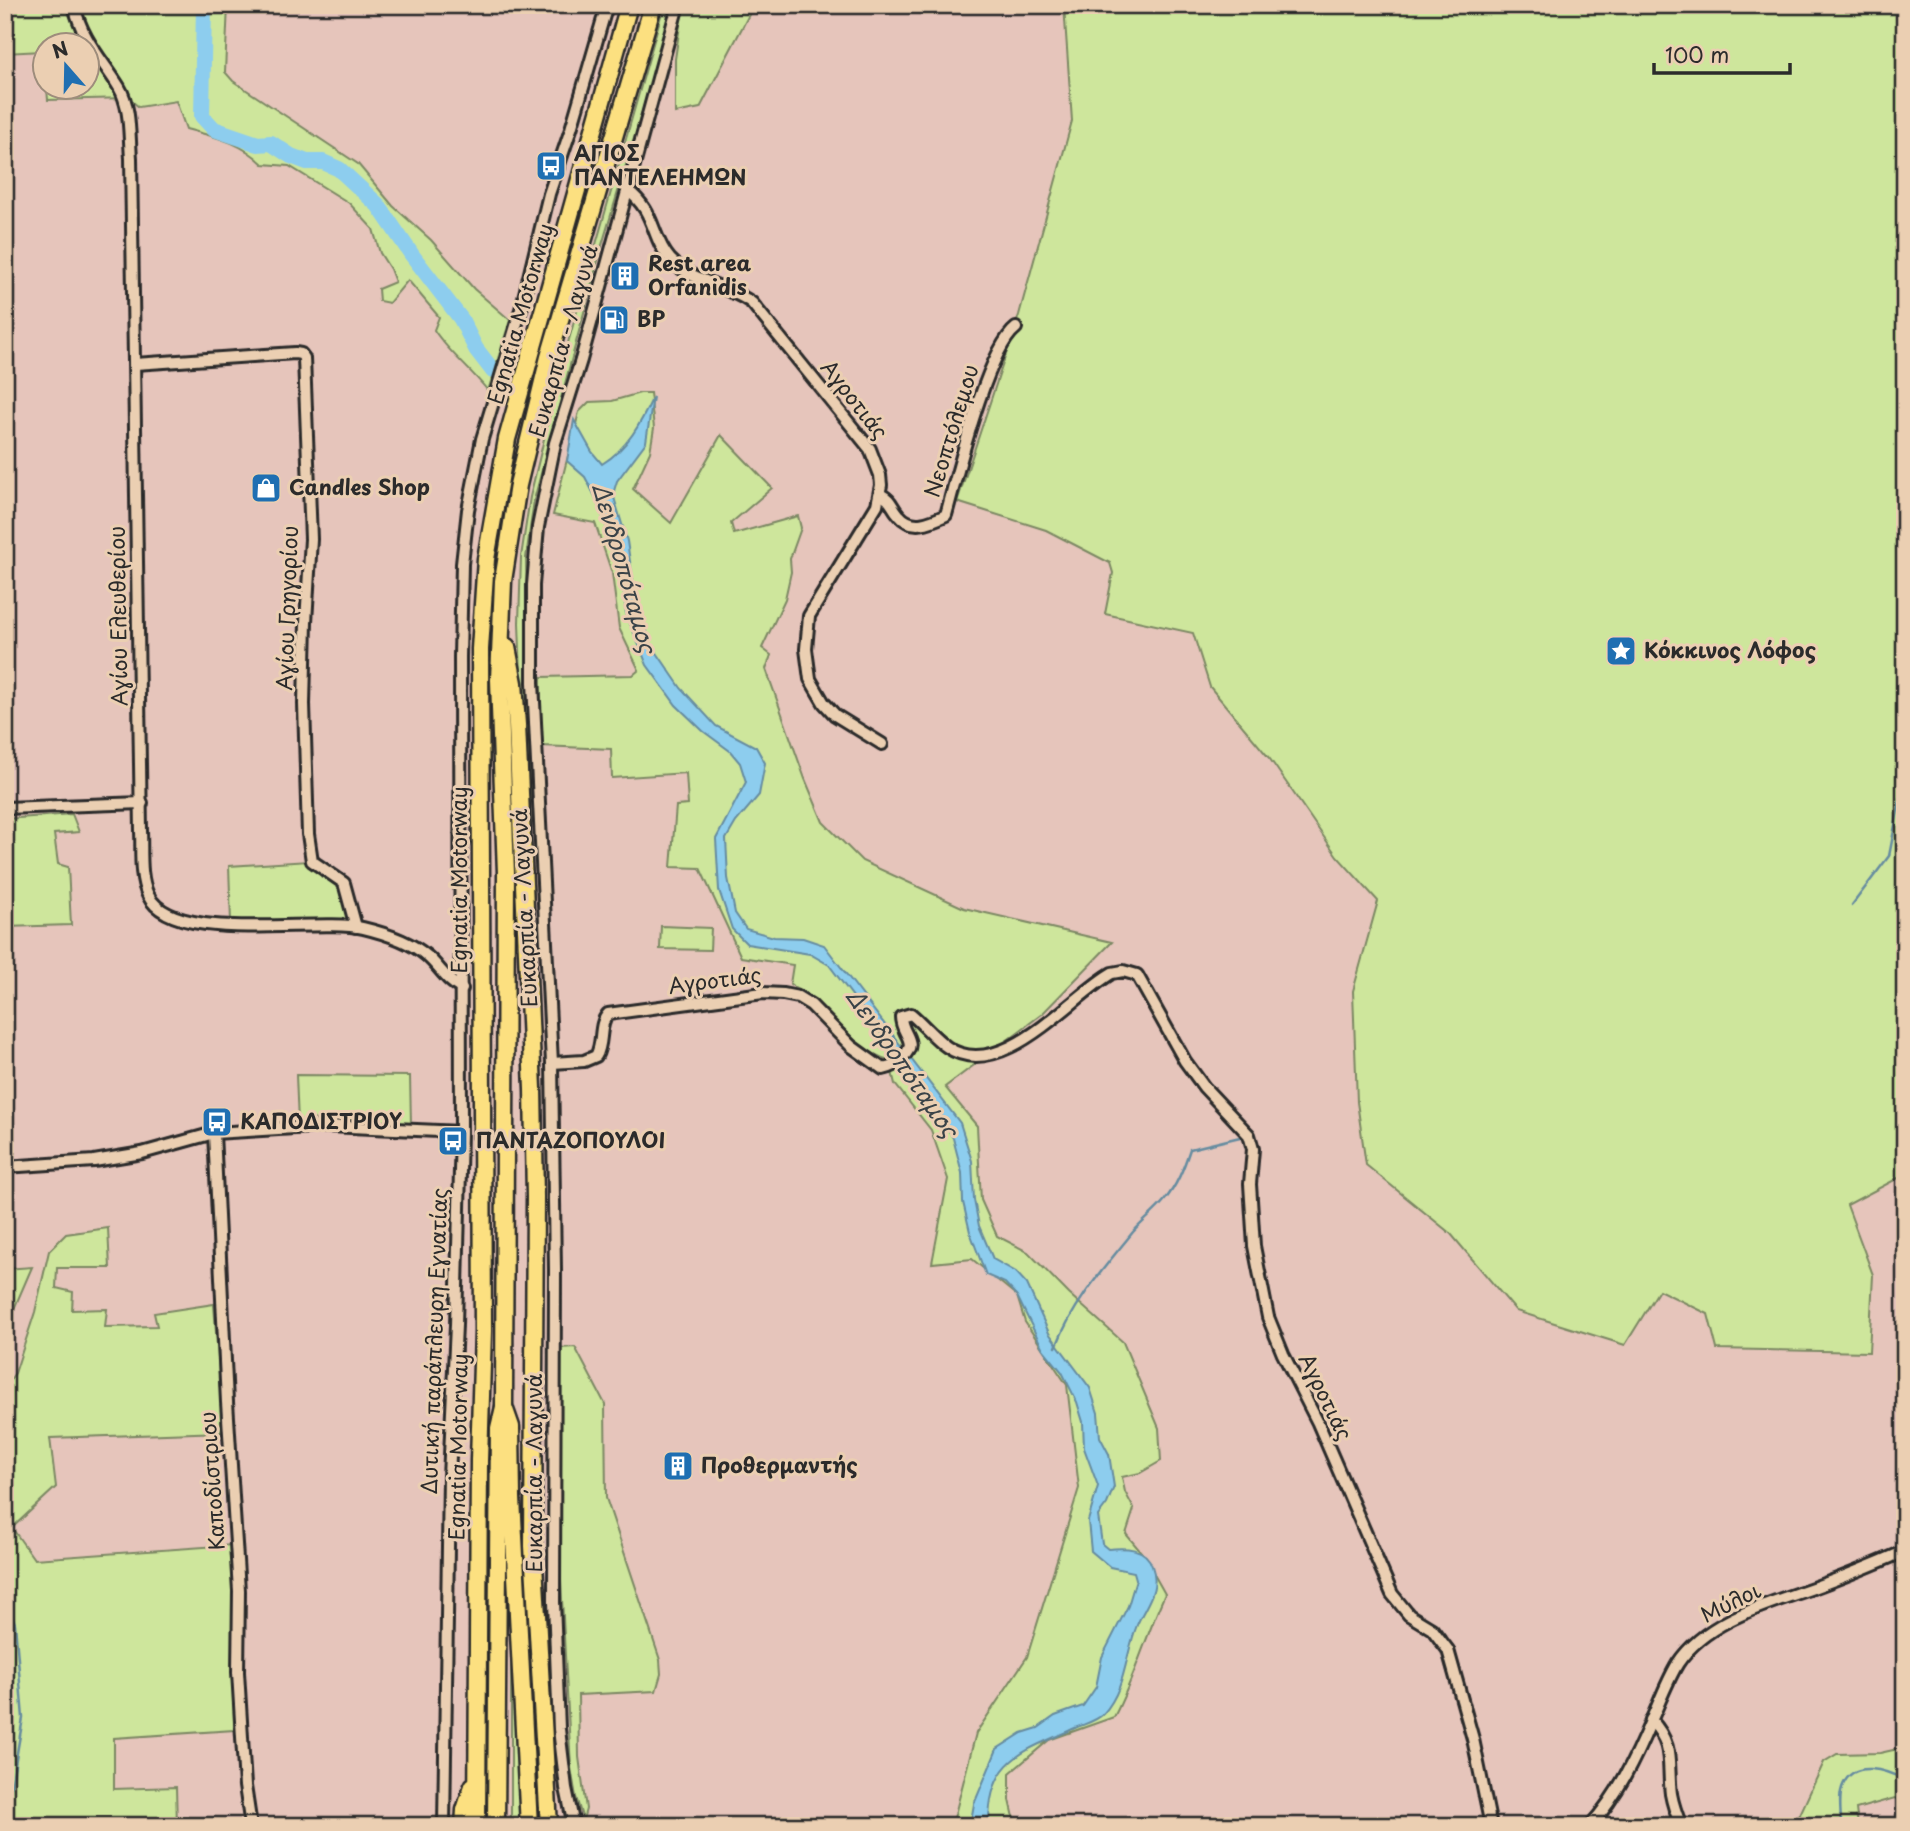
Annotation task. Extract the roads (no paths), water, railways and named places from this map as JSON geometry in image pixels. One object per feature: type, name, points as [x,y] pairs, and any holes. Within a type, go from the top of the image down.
[{"type":"highway","name":"Egnatia Motorway","points":[[477,1826],[479,1460],[483,1331],[480,649],[483,594],[492,518],[507,439],[629,5]]},
{"type":"highway","name":"Egnatia Motorway","points":[[503,1406],[506,873],[499,680],[503,581],[518,485],[550,357],[653,5]]},
{"type":"highway","points":[[502,617],[514,683],[533,1089],[533,1546],[549,1826]]},
{"type":"highway","points":[[496,1826],[499,1428],[503,1406]]},
{"type":"highway","points":[[503,1406],[511,1427],[512,1499],[529,1826]]},
{"type":"highway","points":[[464,1826],[465,1810],[478,1774]]},
{"type":"street","name":"Αγίου Ελευθερίου","points":[[74,5],[85,38],[119,88],[127,111],[131,158],[144,884],[152,902],[169,916],[226,925],[356,928],[391,938],[416,948],[430,959],[444,977],[462,989]]},
{"type":"street","name":"Δυτική παράπλευρη Εγνατίας","points":[[444,1826],[449,1477],[461,1132],[460,599],[468,510],[482,439],[522,306],[549,194],[607,5]]},
{"type":"street","name":"Ευκαρπία - Λαγυνά","points":[[574,1826],[559,1729],[554,1602],[555,1270],[552,1063],[533,682],[532,607],[536,548],[555,443],[581,359],[678,5]]},
{"type":"street","name":"Αγροτιάς","points":[[627,190],[637,197],[648,211],[669,257],[679,266],[741,295],[764,317],[870,449],[880,475],[880,494]]},
{"type":"street","name":"Νεοπτόλεμου","points":[[880,494],[890,499],[900,517],[910,523],[926,524],[946,515],[972,422],[997,354],[1011,331],[1016,328]]},
{"type":"street","name":"Αγίου Γρηγορίου","points":[[135,364],[295,352],[304,358],[311,539],[304,704],[308,834],[312,861],[344,883],[356,928]]},
{"type":"street","points":[[880,494],[871,517],[809,616],[806,649],[810,679],[824,703],[835,715],[882,744]]},
{"type":"street","points":[[5,808],[142,803]]},
{"type":"street","name":"Αγροτιάς","points":[[552,1063],[584,1061],[596,1056],[601,1045],[603,1019],[608,1014],[763,993],[798,997],[811,1005],[851,1046],[871,1063],[883,1069],[894,1067],[910,1051],[911,1042],[901,1022],[901,1017],[905,1014],[911,1014],[948,1048],[964,1054],[994,1054],[1022,1042],[1112,973],[1131,972],[1142,982],[1185,1061],[1204,1087],[1249,1135],[1253,1149],[1250,1184],[1254,1246],[1268,1317],[1283,1354],[1318,1423],[1392,1594],[1409,1615],[1432,1629],[1448,1650],[1474,1739],[1491,1826]]},
{"type":"street","points":[[5,1167],[94,1161],[132,1155],[214,1133],[328,1126],[461,1132]]},
{"type":"street","name":"Καποδίστριου","points":[[214,1133],[239,1591],[239,1672],[245,1786],[251,1826]]},
{"type":"street","name":"Μύλοι","points":[[1590,1826],[1614,1797],[1667,1684],[1680,1661],[1697,1642],[1760,1608],[1905,1551]]},
{"type":"street","points":[[1651,1720],[1663,1734],[1668,1746],[1671,1795],[1681,1826]]},
{"type":"water","points":[[653,397],[646,442],[617,481],[613,494],[627,541],[636,602],[651,644],[681,688],[716,726],[756,747],[765,763],[759,795],[736,822],[726,839],[728,878],[735,913],[746,929],[774,937],[803,938],[824,945],[960,1123],[972,1161],[974,1200],[979,1226],[993,1259],[1016,1272],[1027,1284],[1049,1333],[1090,1388],[1098,1413],[1100,1437],[1109,1454],[1114,1487],[1098,1516],[1102,1544],[1108,1549],[1128,1548],[1140,1552],[1152,1566],[1155,1583],[1151,1597],[1137,1625],[1121,1683],[1111,1704],[1097,1719],[1039,1744],[1012,1761],[1002,1771],[990,1803],[989,1826],[970,1826],[974,1804],[997,1749],[1055,1716],[1083,1706],[1096,1687],[1102,1657],[1128,1606],[1136,1579],[1134,1572],[1110,1567],[1091,1551],[1088,1521],[1098,1486],[1084,1448],[1083,1422],[1077,1402],[1062,1372],[1043,1349],[1017,1296],[1005,1283],[986,1275],[970,1232],[963,1202],[962,1173],[953,1138],[937,1108],[829,965],[810,954],[747,944],[732,929],[719,890],[716,839],[746,782],[740,763],[730,751],[703,731],[676,705],[647,665],[626,613],[622,568],[596,498],[585,477],[567,461],[574,420],[602,464],[626,443]]},
{"type":"waterway","name":"Δενδροπόταμος","points":[[204,5],[202,116],[214,129],[258,144],[271,143],[291,156],[307,162],[323,162],[339,169],[378,205],[461,319],[476,349],[493,371]]},
{"type":"waterway","points":[[1852,905],[1889,856],[1905,775]]},
{"type":"waterway","points":[[1056,1347],[1090,1286],[1133,1232],[1169,1195],[1180,1176],[1190,1149],[1240,1137]]},
{"type":"waterway","points":[[5,1596],[15,1624],[23,1718],[5,1822]]},
{"type":"waterway","points":[[1875,1826],[1850,1822],[1841,1824],[1841,1794],[1848,1777],[1862,1769],[1871,1769],[1905,1780]]},
{"type":"place","name":"ΑΓΙΟΣ ΠΑΝΤΕΛΕΗΜΩΝ","points":[[551,166]]},
{"type":"place","name":"Rest area Orfanidis","points":[[625,276]]},
{"type":"place","name":"BP","points":[[614,320]]},
{"type":"place","name":"Candles Shop","points":[[266,488]]},
{"type":"place","name":"Κόκκινος Λόφος","points":[[1621,651]]},
{"type":"place","name":"ΚΑΠΟΔΙΣΤΡΙΟΥ","points":[[217,1122]]},
{"type":"place","name":"ΠΑΝΤΑΖΟΠΟΥΛΟΙ","points":[[453,1141]]},
{"type":"place","name":"Προθερμαντής","points":[[678,1466]]}]
